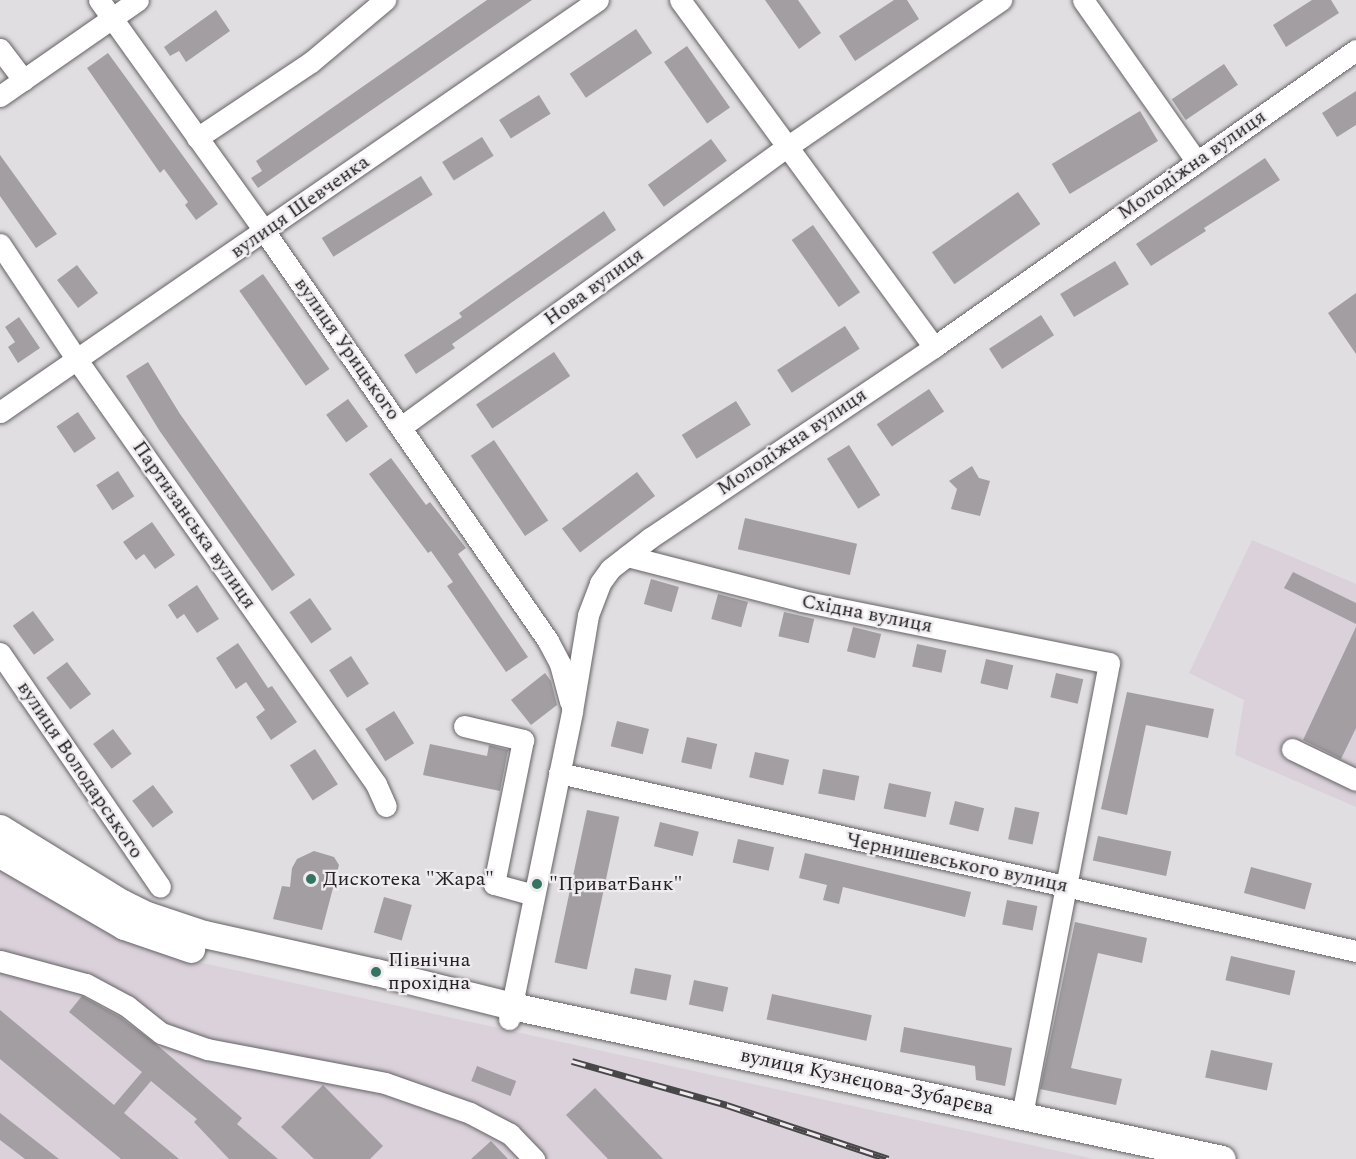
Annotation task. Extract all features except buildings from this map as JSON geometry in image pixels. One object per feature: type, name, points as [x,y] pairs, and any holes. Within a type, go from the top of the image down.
[{"type":"main road","points":[[0,828],[122,903],[173,925],[510,1013]]},
{"type":"main road","points":[[0,854],[98,913],[149,936],[183,947],[510,1013]]},
{"type":"main road","name":"вулиця Кузнєцова-Зубарєва","points":[[510,1013],[1022,1116],[1222,1159]]},
{"type":"main road","name":"вулиця Кузнєцова-Зубарєва","points":[[510,1013],[1149,1159]]},
{"type":"street","name":"вулиця Урицького","points":[[99,0],[265,232],[548,641],[560,664],[572,711]]},
{"type":"street","points":[[0,96],[138,0]]},
{"type":"street","points":[[197,138],[310,62],[385,0]]},
{"type":"street","name":"вулиця Шевченка","points":[[0,412],[265,232],[598,0]]},
{"type":"street","points":[[680,0],[934,347]]},
{"type":"street","name":"Нова вулиця","points":[[401,427],[787,147],[1001,0]]},
{"type":"street","points":[[1083,0],[1197,162]]},
{"type":"street","points":[[0,49],[23,80]]},
{"type":"street","name":"Молодіжна вулиця","points":[[510,1013],[572,711],[592,598],[610,569],[650,538],[934,347],[1356,50]]},
{"type":"street","name":"Партизанська вулиця","points":[[0,244],[77,360],[376,784],[386,806]]},
{"type":"street","name":"Східна вулиця","points":[[627,556],[802,601],[1109,663],[1066,887]]},
{"type":"street","name":"вулиця Володарського","points":[[0,653],[160,887]]},
{"type":"street","points":[[464,726],[523,740],[494,884],[534,895]]},
{"type":"street","points":[[1292,748],[1356,780]]},
{"type":"street","name":"Чернишевського вулиця","points":[[559,773],[1356,951]]},
{"type":"street","points":[[1022,1116],[1066,887]]},
{"type":"street","points":[[0,961],[86,984],[127,1006],[161,1033],[207,1049],[385,1083],[470,1113],[510,1134],[534,1159]]},
{"type":"shaded area","points":[[1252,540],[1356,584],[1356,807],[1235,755],[1244,700],[1189,673]]},
{"type":"shaded area","points":[[0,868],[180,958],[1094,1159],[0,1159]]},
{"type":"railway","points":[[572,1061],[727,1105],[888,1159]]},
{"type":"place","name":"Дискотека \"Жара\"","points":[[311,879]]},
{"type":"place","name":"\"ПриватБанк\"","points":[[537,884]]},
{"type":"place","name":"Північна прохідна","points":[[376,972]]}]
